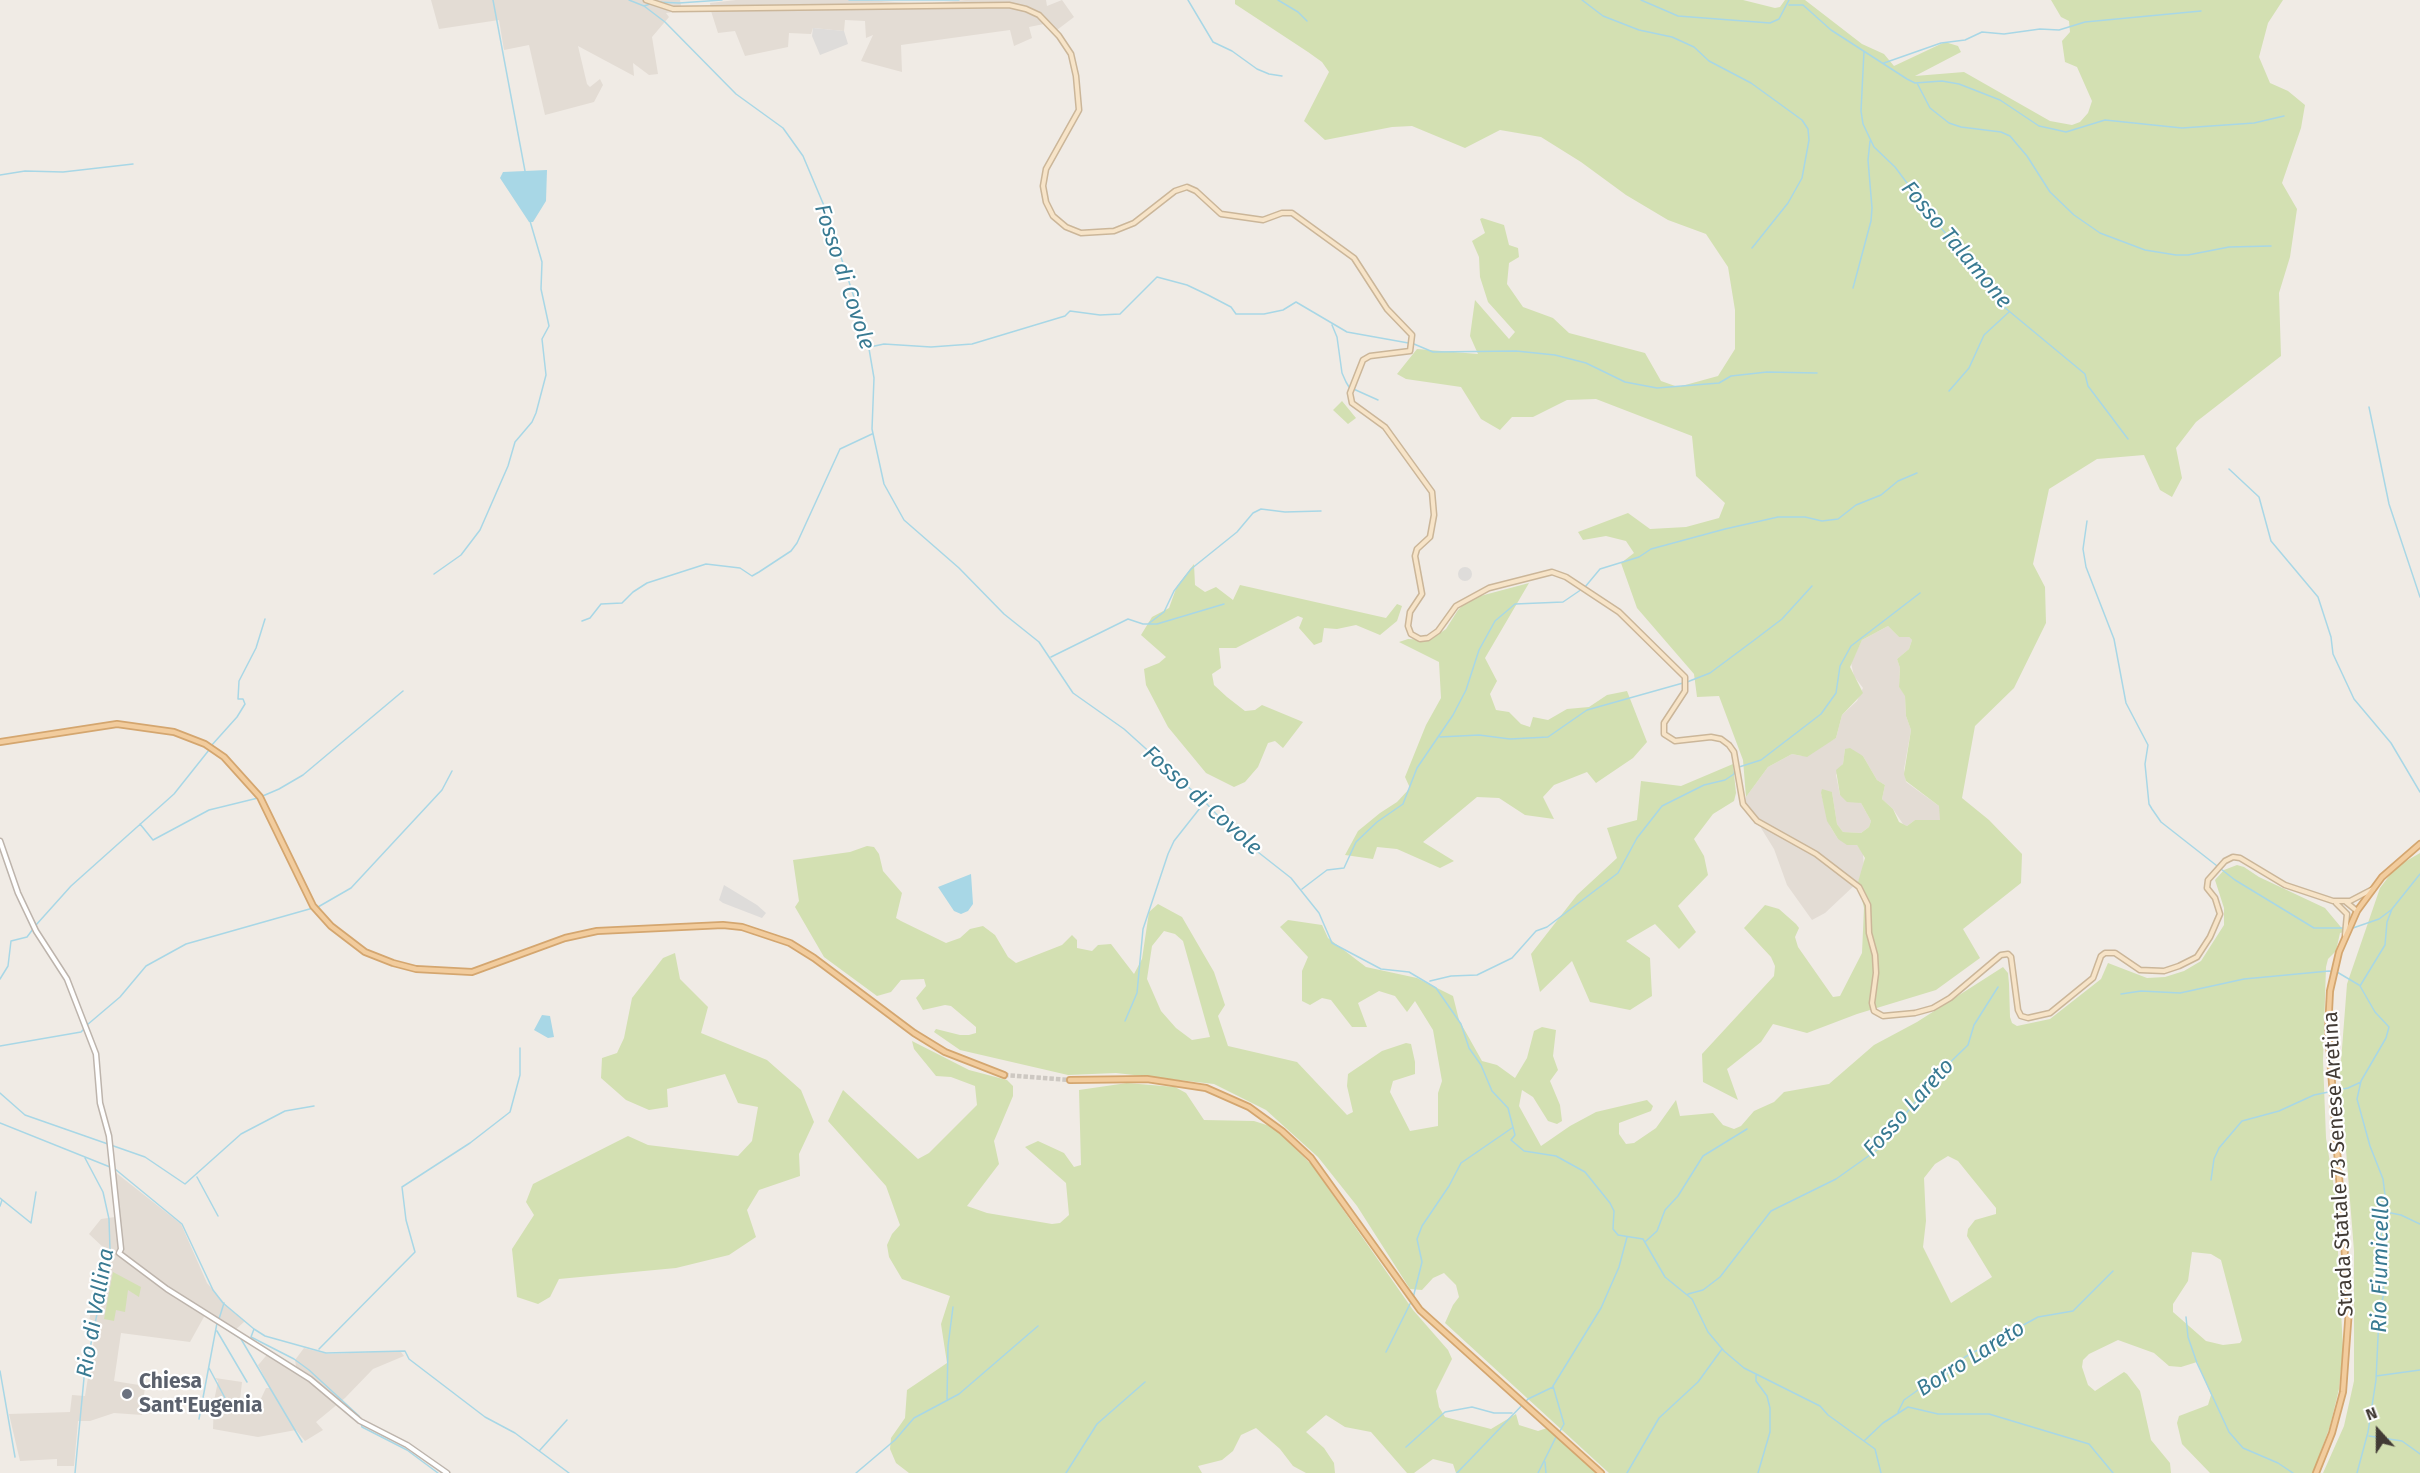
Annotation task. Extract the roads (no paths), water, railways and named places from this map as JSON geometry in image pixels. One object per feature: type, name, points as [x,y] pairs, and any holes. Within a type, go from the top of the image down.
[{"type":"main road","points":[[647,0],[673,9],[937,4],[1009,5],[1026,9],[1039,15],[1059,36],[1071,54],[1074,66],[1079,110],[1046,169],[1043,186],[1046,202],[1053,216],[1066,227],[1081,233],[1114,231],[1134,223],[1175,191],[1186,187],[1196,191],[1221,214],[1263,220],[1282,213],[1292,213],[1354,258],[1387,309],[1408,330],[1412,339],[1412,347],[1404,353],[1370,356],[1363,360],[1350,393],[1352,403],[1385,427],[1432,492],[1434,515],[1430,537],[1417,549],[1415,556],[1422,594],[1410,612],[1408,626],[1411,634],[1420,639],[1428,638],[1442,626],[1456,606],[1489,588],[1552,572],[1583,588],[1637,627],[1685,677],[1687,684],[1664,723],[1664,734],[1675,741],[1711,737],[1721,739],[1734,752],[1743,804],[1757,821],[1816,854],[1858,888],[1868,905],[1869,933],[1875,955],[1876,973],[1872,1003],[1874,1011],[1882,1016],[1915,1013],[1933,1008],[1950,998],[2001,955],[2008,954],[2011,957],[2018,1010],[2021,1016],[2028,1018],[2050,1013],[2093,978],[2101,956],[2105,953],[2115,953],[2140,970],[2164,970],[2179,966],[2197,957],[2211,937],[2220,914],[2215,898],[2207,888],[2208,880],[2225,861],[2234,857],[2240,858],[2285,885],[2343,904],[2357,911]]},
{"type":"main road","points":[[0,742],[117,724],[147,726],[174,732],[205,744],[224,757],[260,796],[313,906],[331,926],[365,952],[393,963],[436,972],[472,972],[502,963],[565,938],[597,931],[723,925],[742,927],[790,943],[814,958],[914,1033],[945,1052],[1004,1075]]},
{"type":"main road","name":"Strada Statale 73 Senese Aretina","points":[[2316,1473],[2332,1433],[2343,1392],[2349,1309],[2328,1030],[2330,991],[2345,936],[2357,911],[2373,888],[2394,865],[2420,844]]},
{"type":"main road","points":[[2343,904],[2373,888]]},
{"type":"main road","points":[[2343,904],[2347,916],[2345,936]]},
{"type":"main road","points":[[1070,1080],[1147,1079],[1206,1088],[1249,1107],[1282,1131],[1311,1158],[1420,1310],[1601,1473]]},
{"type":"street","points":[[0,841],[22,902],[36,931],[67,979],[96,1054],[97,1084],[109,1136],[121,1249],[119,1253],[229,1330],[310,1379],[360,1421],[407,1445],[447,1473]]},
{"type":"water","points":[[547,170],[546,201],[533,222],[529,222],[500,178],[503,172]]},
{"type":"water","points":[[971,874],[973,904],[968,911],[961,914],[954,911],[938,887]]},
{"type":"water","points":[[542,1015],[550,1016],[554,1037],[548,1038],[534,1030]]},
{"type":"waterway","points":[[493,0],[525,171]]},
{"type":"waterway","points":[[629,0],[644,6],[650,4]]},
{"type":"waterway","points":[[657,2],[722,0]]},
{"type":"waterway","points":[[849,0],[959,0]]},
{"type":"waterway","points":[[1188,0],[1213,42],[1232,51],[1257,69],[1282,76]]},
{"type":"waterway","points":[[1278,0],[1298,12],[1307,21]]},
{"type":"waterway","points":[[1582,0],[1603,16],[1639,30],[1672,37],[1694,47],[1709,61],[1751,83],[1802,120],[1808,129],[1809,140],[1802,178],[1788,203],[1752,248]]},
{"type":"waterway","points":[[1641,0],[1678,16],[1770,23],[1779,19],[1789,0]]},
{"type":"waterway","points":[[1789,5],[1803,5],[1831,30],[1915,83],[1942,81],[1959,84],[2000,100],[2039,126],[2066,132],[2105,120],[2182,128],[2254,123],[2284,116]]},
{"type":"waterway","name":"Fosso di Covole","points":[[644,6],[665,22],[736,94],[783,128],[803,156],[825,208],[867,337],[874,378],[872,429],[884,484],[904,520],[959,568],[1004,614],[1039,642],[1073,693],[1124,729],[1205,802],[1235,834],[1291,878],[1319,913],[1332,943],[1381,969],[1409,972],[1436,988],[1461,1024],[1469,1048],[1481,1065],[1492,1091],[1508,1108],[1515,1135],[1511,1140],[1524,1151],[1556,1156],[1585,1172],[1614,1211],[1613,1229],[1618,1235],[1643,1239],[1665,1277],[1692,1299],[1708,1332],[1724,1351],[1744,1368],[1820,1406],[1828,1415],[1875,1449],[1881,1473]]},
{"type":"waterway","points":[[1884,63],[1941,43],[1965,40],[1982,32],[2004,34],[2040,29],[2059,30],[2085,22],[2201,11]]},
{"type":"waterway","name":"Fosso Talamone","points":[[1864,51],[1861,111],[1863,124],[1874,147],[1895,167],[1940,227],[1963,253],[1998,302],[2085,374],[2088,386],[2128,439]]},
{"type":"waterway","points":[[1917,83],[1930,108],[1949,123],[1961,127],[2001,132],[2010,136],[2027,156],[2050,192],[2074,215],[2100,233],[2145,250],[2176,255],[2229,247],[2271,246]]},
{"type":"waterway","points":[[1853,288],[1871,221],[1868,160],[1870,141]]},
{"type":"waterway","points":[[0,175],[25,171],[63,172],[133,164]]},
{"type":"waterway","points":[[434,574],[461,555],[480,530],[508,466],[515,442],[532,422],[536,413],[546,375],[542,339],[549,326],[541,289],[542,262],[530,221]]},
{"type":"waterway","points":[[870,347],[884,344],[931,347],[972,344],[1065,316],[1070,311],[1100,315],[1120,314],[1157,277],[1187,285],[1231,307],[1236,314],[1264,314],[1283,310],[1296,302],[1347,332],[1414,344],[1433,352],[1516,351],[1555,355],[1586,363],[1625,382],[1657,388],[1719,383],[1731,376],[1767,372],[1817,373]]},
{"type":"waterway","points":[[1949,391],[1969,368],[1984,335],[2009,312]]},
{"type":"waterway","points":[[1332,325],[1337,337],[1342,373],[1349,387],[1378,400]]},
{"type":"waterway","points":[[2369,407],[2389,504],[2420,597]]},
{"type":"waterway","points":[[582,621],[590,618],[601,604],[622,603],[647,583],[706,564],[740,568],[752,576],[759,572],[791,551],[797,543],[840,449],[872,434]]},
{"type":"waterway","points":[[2229,469],[2259,497],[2271,541],[2318,597],[2331,637],[2333,654],[2354,699],[2391,743],[2420,792]]},
{"type":"waterway","points":[[1302,889],[1327,870],[1344,868],[1356,842],[1377,822],[1403,804],[1417,768],[1453,715],[1466,690],[1479,650],[1495,621],[1515,604],[1563,602],[1585,587],[1600,569],[1639,557],[1651,549],[1725,529],[1778,517],[1805,517],[1822,521],[1838,519],[1856,505],[1881,495],[1898,481],[1917,473]]},
{"type":"waterway","points":[[1148,624],[1164,612],[1174,591],[1191,569],[1237,532],[1253,513],[1261,509],[1285,512],[1321,511]]},
{"type":"waterway","points":[[2087,521],[2083,549],[2086,567],[2114,639],[2126,703],[2148,745],[2145,764],[2149,804],[2152,809],[2161,822],[2235,880],[2314,928],[2345,928]]},
{"type":"waterway","points":[[1687,682],[1710,673],[1782,619],[1812,586]]},
{"type":"waterway","points":[[1739,767],[1761,760],[1821,714],[1836,693],[1840,666],[1851,646],[1920,593]]},
{"type":"waterway","points":[[1051,657],[1128,619],[1143,624],[1157,624],[1224,604]]},
{"type":"waterway","points":[[211,746],[237,717],[245,704],[243,699],[238,699],[239,681],[256,648],[265,619]]},
{"type":"waterway","points":[[1440,737],[1479,735],[1510,739],[1548,737],[1587,710],[1683,683]]},
{"type":"waterway","points":[[140,824],[153,840],[209,810],[258,798],[279,789],[303,775],[403,691]]},
{"type":"waterway","points":[[36,925],[71,886],[174,794],[209,750]]},
{"type":"waterway","points":[[1430,981],[1451,976],[1477,975],[1512,958],[1536,931],[1547,927],[1618,873],[1637,838],[1662,806],[1704,785],[1725,780],[1734,774],[1735,768]]},
{"type":"waterway","points":[[318,907],[351,888],[442,790],[452,771]]},
{"type":"waterway","points":[[1125,1021],[1137,993],[1143,929],[1168,854],[1174,841],[1204,803]]},
{"type":"waterway","name":"Rio Fiumicello","points":[[2357,1473],[2368,1432],[2376,1380],[2379,1316],[2384,1292],[2380,1250],[2385,1195],[2383,1179],[2370,1146],[2357,1099],[2361,1081],[2386,1038],[2389,1027],[2375,1012],[2360,986],[2385,945],[2387,922],[2392,909],[2420,874]]},
{"type":"waterway","points":[[87,1025],[120,997],[146,966],[186,944],[313,908]]},
{"type":"waterway","points":[[2353,928],[2379,919],[2391,910]]},
{"type":"waterway","points":[[0,979],[8,966],[11,941],[27,937],[33,929]]},
{"type":"waterway","points":[[2121,994],[2141,991],[2180,993],[2244,979],[2329,971],[2337,972],[2359,985]]},
{"type":"waterway","name":"Fosso Lareto","points":[[1688,1294],[1703,1290],[1720,1277],[1771,1211],[1836,1179],[1877,1150],[1935,1077],[1968,1045],[1974,1025],[1998,987]]},
{"type":"waterway","points":[[0,1046],[81,1032],[84,1029]]},
{"type":"waterway","points":[[319,1349],[415,1252],[406,1220],[402,1187],[470,1143],[510,1112],[520,1075],[520,1048]]},
{"type":"waterway","points":[[2211,1180],[2214,1159],[2219,1148],[2242,1121],[2279,1111],[2314,1095],[2348,1088],[2361,1082]]},
{"type":"waterway","points":[[0,1093],[25,1115],[145,1157],[185,1184],[241,1134],[285,1111],[314,1106]]},
{"type":"waterway","points":[[0,1123],[110,1167]]},
{"type":"waterway","points":[[1413,1298],[1422,1262],[1417,1239],[1422,1226],[1449,1186],[1461,1163],[1512,1128]]},
{"type":"waterway","points":[[1646,1241],[1657,1231],[1665,1210],[1678,1196],[1703,1156],[1747,1129]]},
{"type":"waterway","name":"Rio di Vallina","points":[[75,1473],[84,1378],[110,1250],[109,1219],[103,1192],[85,1158]]},
{"type":"waterway","points":[[115,1169],[182,1224],[213,1290],[223,1303],[254,1329],[265,1336],[326,1353],[405,1351],[409,1359],[485,1417],[515,1433],[569,1473]]},
{"type":"waterway","points":[[197,1177],[218,1216]]},
{"type":"waterway","points":[[0,1198],[31,1223],[36,1192]]},
{"type":"waterway","points":[[0,1206],[2,1200]]},
{"type":"waterway","points":[[2386,1212],[2401,1215],[2420,1224]]},
{"type":"waterway","points":[[1559,1433],[1564,1424],[1553,1386],[1601,1308],[1619,1267],[1627,1237]]},
{"type":"waterway","name":"Borro Lareto","points":[[1898,1412],[1904,1400],[1925,1385],[1945,1376],[1965,1357],[2038,1317],[2073,1311],[2113,1271]]},
{"type":"waterway","points":[[1386,1352],[1411,1302]]},
{"type":"waterway","points":[[219,1319],[224,1303]]},
{"type":"waterway","points":[[947,1399],[948,1346],[953,1307]]},
{"type":"waterway","points":[[2186,1317],[2188,1337],[2197,1363],[2229,1432],[2243,1448],[2278,1463],[2293,1473]]},
{"type":"waterway","points":[[217,1323],[241,1339],[302,1442]]},
{"type":"waterway","points":[[199,1419],[217,1323]]},
{"type":"waterway","points":[[856,1473],[895,1440],[914,1418],[959,1394],[1038,1326]]},
{"type":"waterway","points":[[254,1329],[251,1337],[294,1359],[309,1370],[359,1416],[362,1427],[407,1450],[438,1473]]},
{"type":"waterway","points":[[217,1331],[247,1382]]},
{"type":"waterway","points":[[1627,1473],[1659,1418],[1698,1382],[1722,1349]]},
{"type":"waterway","points":[[209,1368],[232,1411]]},
{"type":"waterway","points":[[2376,1376],[2420,1370]]},
{"type":"waterway","points":[[0,1371],[15,1457]]},
{"type":"waterway","points":[[1756,1374],[1756,1381],[1767,1396],[1770,1408],[1770,1432],[1758,1473]]},
{"type":"waterway","points":[[1066,1473],[1097,1424],[1145,1382]]},
{"type":"waterway","points":[[1457,1473],[1528,1399],[1553,1387]]},
{"type":"waterway","points":[[1406,1447],[1445,1412],[1472,1407],[1494,1413],[1512,1413]]},
{"type":"waterway","points":[[1865,1440],[1883,1423],[1908,1407],[1938,1414],[1989,1414],[2089,1444],[2113,1473]]},
{"type":"waterway","points":[[540,1450],[567,1420]]},
{"type":"waterway","points":[[2369,1436],[2402,1441],[2420,1454]]},
{"type":"waterway","points":[[1538,1473],[1556,1437]]},
{"type":"waterway","points":[[1545,1462],[1546,1473]]},
{"type":"tunnel","points":[[1004,1075],[1070,1080]]},
{"type":"place","name":"Chiesa Sant'Eugenia","points":[[127,1394]]}]
